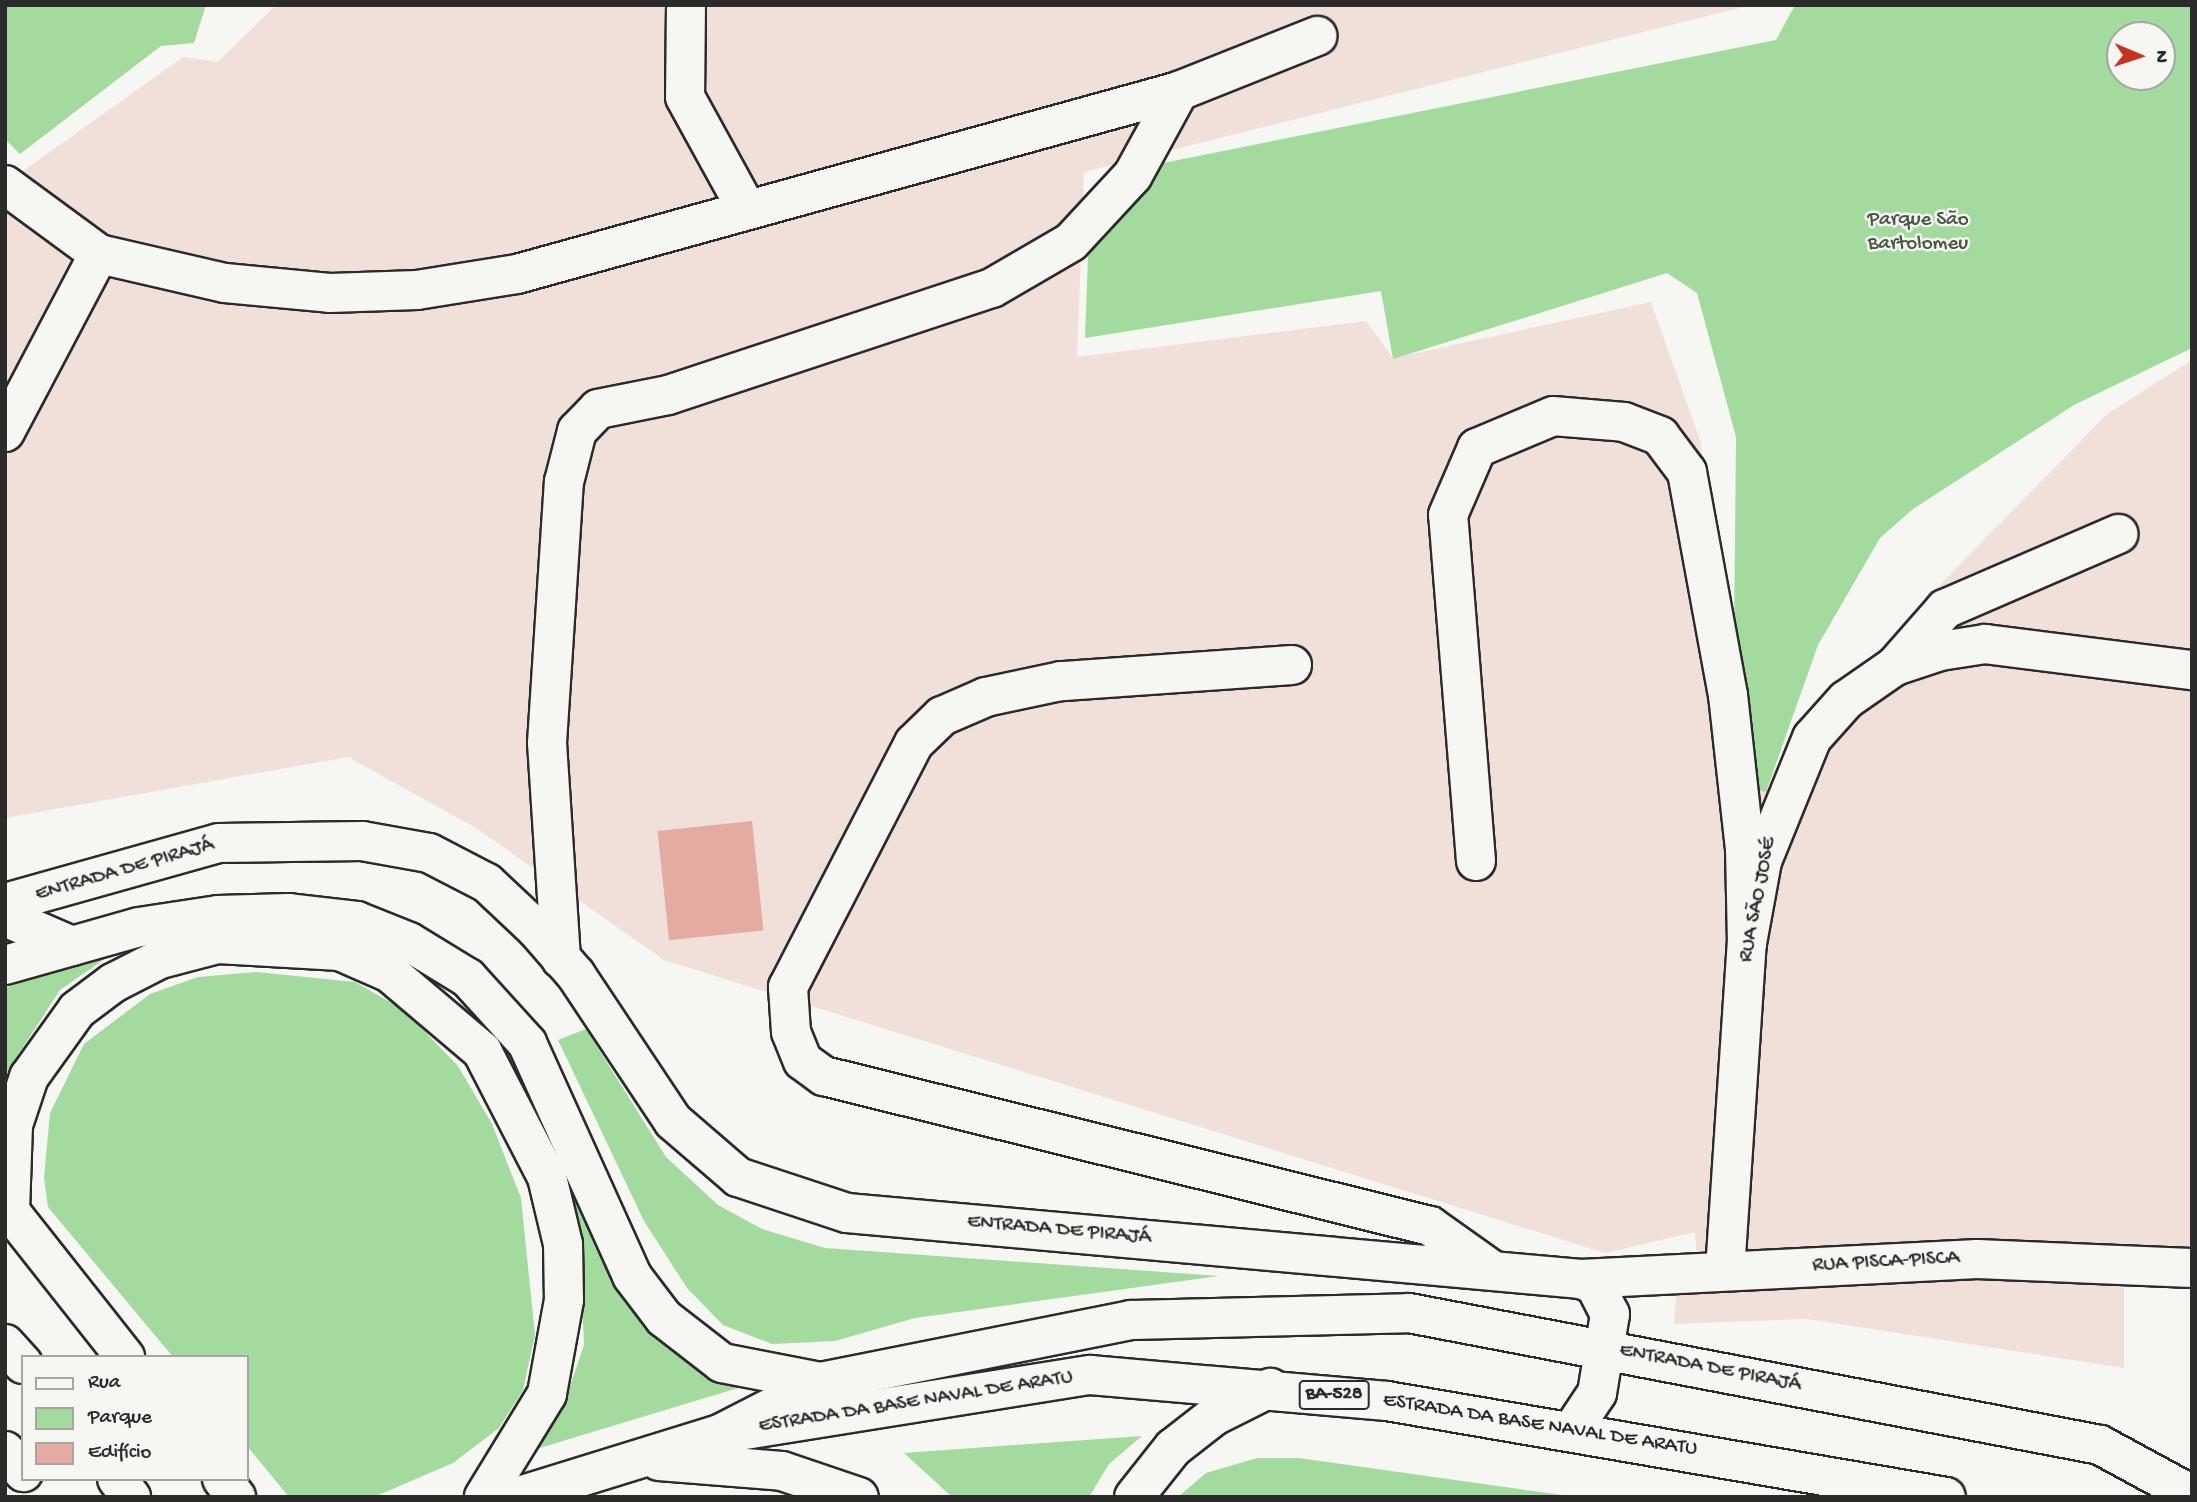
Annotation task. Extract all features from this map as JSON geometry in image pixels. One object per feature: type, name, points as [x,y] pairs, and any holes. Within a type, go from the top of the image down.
[{"type":"main road","points":[[686,5],[685,97],[747,210]]},
{"type":"main road","points":[[5,185],[99,254],[225,283],[330,293],[417,290],[517,274],[1179,91],[1317,36]]},
{"type":"main road","points":[[561,959],[547,743],[565,482],[576,431],[598,409],[668,395],[992,288],[1071,243],[1133,175],[1179,91]]},
{"type":"main road","points":[[5,432],[99,254]]},
{"type":"main road","points":[[1476,861],[1448,515],[1477,449],[1553,416],[1624,422],[1660,436],[1686,472],[1728,695],[1747,943]]},
{"type":"main road","points":[[1895,666],[1945,609],[2118,534]]},
{"type":"main road","name":"RUA SÃO JOSÉ","points":[[1725,1271],[1747,943],[1762,861],[1812,738],[1846,700],[1895,666],[1985,644],[2192,670]]},
{"type":"main road","points":[[1292,665],[1061,681],[986,696],[942,716],[914,743],[788,987],[791,1032],[803,1061],[824,1076],[1430,1226],[1494,1271]]},
{"type":"main road","name":"ENTRADA DE PIRAJÁ","points":[[5,903],[219,843],[362,841],[429,853],[487,883],[561,959],[673,1121],[738,1177],[783,1197],[847,1213],[1581,1279],[1605,1299],[1605,1348],[2100,1445],[2192,1495]]},
{"type":"main road","points":[[5,965],[139,927],[289,912],[357,921],[409,942],[468,978],[527,1043],[632,1276],[664,1318],[722,1363],[821,1382]]},
{"type":"main road","points":[[5,917],[72,946]]},
{"type":"main road","points":[[123,1355],[8,1208],[13,1125],[29,1077],[77,1010],[113,983],[160,959],[218,944],[340,951],[390,973],[482,1051],[547,1177],[563,1244],[564,1300],[547,1395],[484,1497]]},
{"type":"main road","name":"RUA PISCA-PISCA","points":[[1581,1279],[1977,1259],[2192,1268]]},
{"type":"main road","points":[[720,1434],[821,1382],[1144,1319],[1409,1313],[1605,1348],[1592,1409],[1573,1429]]},
{"type":"main road","points":[[5,1344],[21,1362]]},
{"type":"main road","name":"ESTRADA DA BASE NAVAL DE ARATU","points":[[516,1497],[720,1434],[1090,1375],[1270,1388],[1573,1429],[1946,1497]]},
{"type":"main road","points":[[1134,1497],[1173,1448],[1214,1416],[1270,1388]]},
{"type":"main road","points":[[5,1451],[21,1470]]},
{"type":"main road","points":[[640,1460],[782,1471],[859,1497]]},
{"type":"main road","points":[[30,1481],[43,1497]]},
{"type":"main road","points":[[119,1481],[131,1497]]},
{"type":"main road","points":[[224,1481],[236,1497]]},
{"type":"shaded area","points":[[276,5],[1751,5],[1084,172],[1077,357],[1366,321],[1393,358],[1651,302],[1701,443],[1723,788],[1806,790],[1841,722],[1930,595],[2107,414],[2192,360],[2192,1284],[2124,1284],[2124,1368],[1807,1319],[1674,1324],[1676,1296],[1698,1268],[1695,1232],[1605,1253],[664,960],[476,828],[348,757],[5,818],[5,184],[183,57],[218,62]]},
{"type":"green space","points":[[5,5],[206,5],[194,43],[161,46],[20,154],[5,139]]},
{"type":"green space","name":"Parque São Bartolomeu","points":[[1795,5],[2192,5],[2192,348],[2074,405],[1913,509],[1880,538],[1818,645],[1766,792],[1753,789],[1734,644],[1736,437],[1697,293],[1667,273],[1393,359],[1381,291],[1085,338],[1089,230],[1158,164],[1776,40]]},
{"type":"green space","points":[[122,947],[60,990],[5,1075],[5,988]]},
{"type":"green space","points":[[257,972],[355,982],[404,1010],[458,1066],[492,1124],[521,1198],[535,1335],[523,1390],[499,1428],[453,1463],[374,1497],[289,1497],[248,1447],[248,1355],[171,1355],[48,1207],[44,1178],[50,1113],[84,1044],[150,994],[198,977]]},
{"type":"green space","points":[[586,1029],[666,1157],[718,1205],[762,1229],[825,1248],[1219,1276],[915,1318],[835,1341],[772,1344],[723,1325],[687,1288],[644,1221],[558,1040]]},
{"type":"green space","points":[[565,1174],[637,1318],[687,1359],[748,1385],[533,1450],[561,1413],[584,1345],[579,1233]]},
{"type":"green space","points":[[1142,1436],[1109,1464],[1089,1497],[952,1497],[904,1453]]},
{"type":"green space","points":[[1257,1458],[1299,1458],[1576,1497],[1178,1497],[1206,1473]]},
{"type":"building","points":[[752,821],[763,930],[669,940],[658,831]]}]
